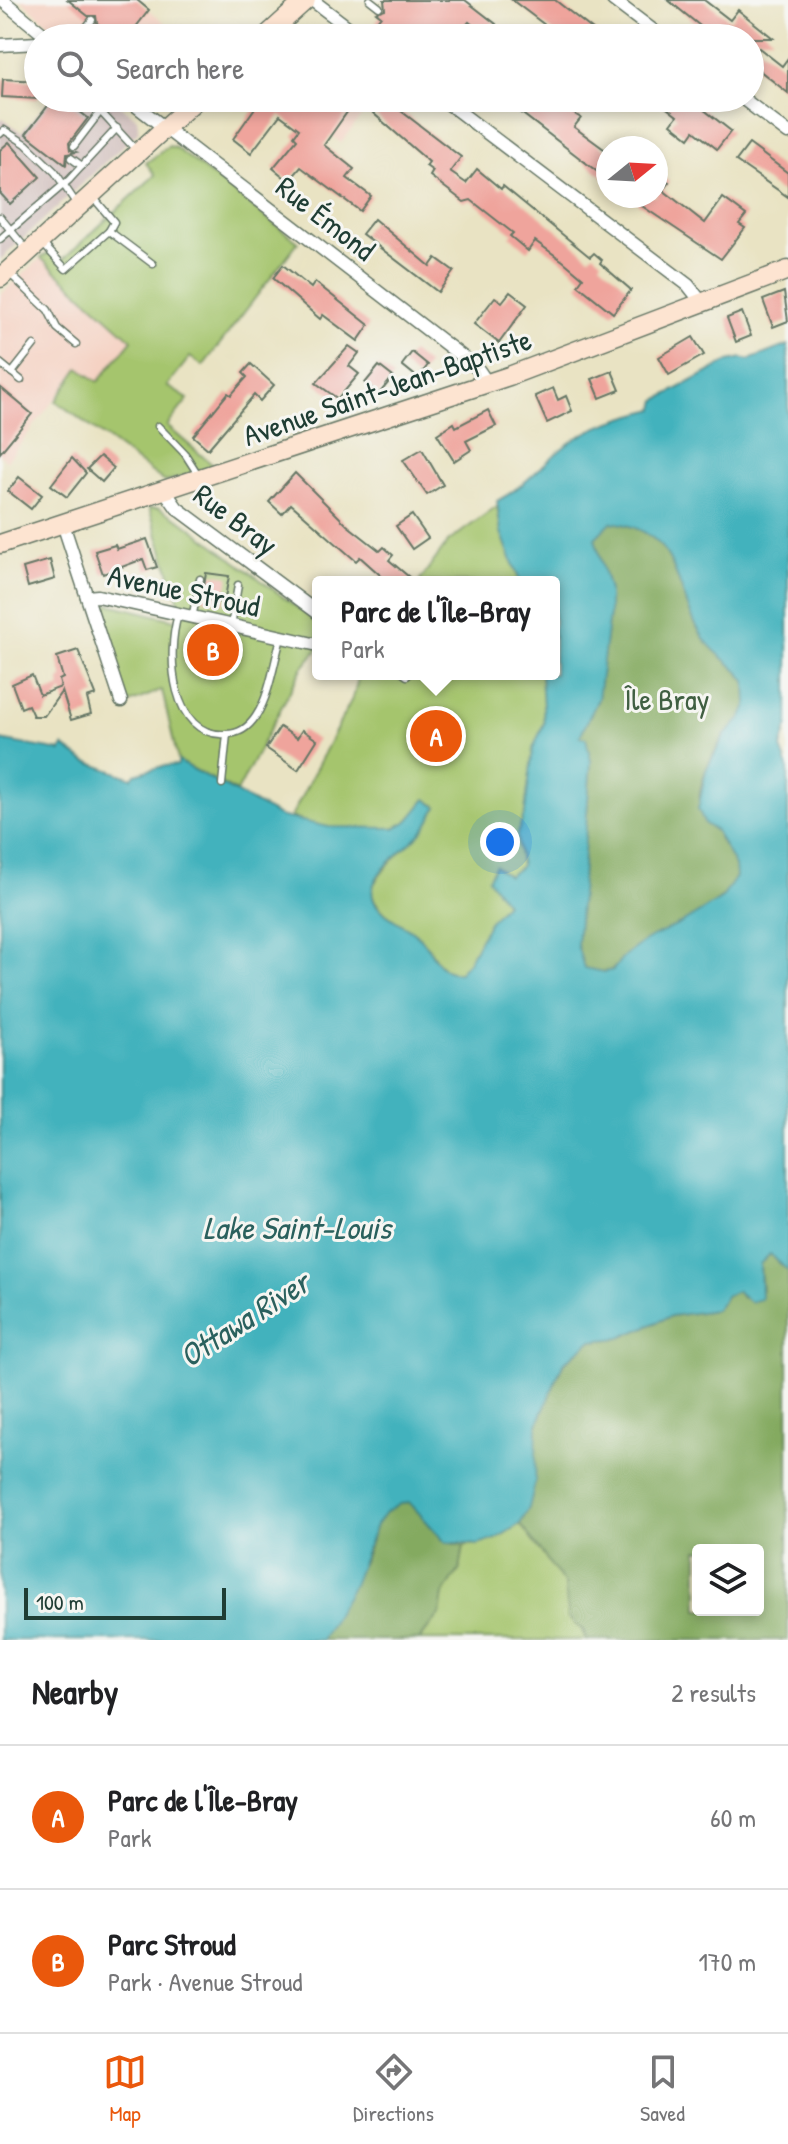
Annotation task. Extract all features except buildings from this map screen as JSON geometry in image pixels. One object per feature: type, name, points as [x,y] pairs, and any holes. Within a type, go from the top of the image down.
[{"type":"street","points":[[2,0],[31,24]]},
{"type":"street","points":[[279,24],[306,0]]},
{"type":"street","points":[[312,0],[340,24]]},
{"type":"street","points":[[613,0],[645,24]]},
{"type":"street","points":[[0,45],[24,44]]},
{"type":"street","name":"Rue Émond","points":[[145,112],[477,368],[488,384]]},
{"type":"street","points":[[4,274],[182,112]]},
{"type":"street","points":[[459,112],[688,285],[703,304]]},
{"type":"street","points":[[760,112],[788,133]]},
{"type":"street","name":"Avenue Saint-Jean-Baptiste","points":[[0,544],[488,384],[788,270]]},
{"type":"street","name":"Rue Bray","points":[[165,491],[177,508],[312,609]]},
{"type":"street","points":[[63,524],[121,701]]},
{"type":"street","name":"Avenue Stroud","points":[[87,597],[98,596],[312,644]]},
{"type":"lane","points":[[370,0],[379,7]]},
{"type":"lane","points":[[89,24],[92,20]]},
{"type":"lane","points":[[74,146],[100,112],[138,152]]},
{"type":"lane","points":[[0,239],[62,186],[117,128]]},
{"type":"lane","points":[[0,134],[4,130],[26,144],[55,172],[62,186],[114,222],[109,231],[66,269],[11,230],[0,217]]},
{"type":"lane","points":[[71,158],[82,166]]},
{"type":"lane","points":[[109,231],[153,264]]},
{"type":"lane","points":[[4,274],[48,310],[57,328],[76,344]]},
{"type":"lane","points":[[12,373],[34,345]]},
{"type":"lane","points":[[0,363],[21,380]]},
{"type":"lane","points":[[158,426],[185,454],[201,479]]},
{"type":"lane","points":[[192,618],[200,579]]},
{"type":"lane","points":[[231,627],[238,585]]},
{"type":"lane","points":[[178,615],[173,659],[186,714],[201,731],[227,734],[244,728],[259,712],[281,638]]},
{"type":"lane","points":[[222,784],[227,734]]},
{"type":"shaded area","points":[[21,0],[137,0],[167,24],[49,24]]},
{"type":"shaded area","points":[[39,112],[129,112],[137,118],[139,131],[0,260],[0,120],[3,118],[21,132]]},
{"type":"shaded area","points":[[302,112],[364,112],[341,143]]},
{"type":"shaded area","points":[[41,258],[133,340],[98,383],[79,368],[7,461],[0,455],[0,295]]},
{"type":"green space","points":[[169,146],[176,148],[298,242],[203,366],[190,357],[167,386],[188,399],[167,426],[214,466],[165,482],[56,401],[79,368],[98,382],[132,340],[41,258],[50,252],[60,262],[155,175],[146,163]]},
{"type":"green space","points":[[497,506],[501,532],[518,576],[423,576],[448,542]]},
{"type":"green space","points":[[149,508],[159,508],[182,521],[312,618],[312,656],[302,668],[237,792],[178,761],[162,690],[127,704],[94,606],[101,602],[179,621],[181,608]]},
{"type":"green space","name":"Île Bray","points":[[611,522],[635,528],[653,538],[665,551],[695,623],[706,641],[746,681],[747,704],[743,716],[724,736],[711,759],[701,786],[700,799],[706,822],[716,831],[735,865],[734,881],[713,905],[636,948],[612,970],[602,972],[584,968],[577,945],[591,761],[580,736],[598,699],[609,614],[609,591],[595,538]]},
{"type":"green space","points":[[358,680],[541,680],[544,723],[533,749],[525,812],[517,835],[521,866],[508,876],[496,866],[500,894],[506,903],[471,959],[459,972],[442,967],[423,941],[385,913],[371,889],[437,806],[426,799],[403,824],[374,832],[330,828],[291,817],[354,695]]},
{"type":"green space","points":[[770,1254],[788,1271],[788,1640],[586,1640],[584,1631],[568,1617],[565,1584],[520,1524],[529,1508],[537,1426],[563,1364],[591,1341],[620,1338],[671,1316],[715,1310],[727,1295],[737,1290],[742,1298],[762,1290],[760,1264]]},
{"type":"green space","points":[[410,1503],[445,1542],[464,1546],[460,1569],[443,1594],[440,1614],[419,1640],[321,1640],[365,1558],[376,1525],[385,1513],[400,1504]]},
{"type":"green space","points":[[520,1524],[565,1584],[567,1599],[586,1640],[419,1640],[440,1614],[443,1594],[460,1569],[464,1546],[494,1540]]},
{"type":"water","name":"Lake Saint-Louis","points":[[788,345],[788,724],[781,748],[788,768],[788,1271],[770,1254],[760,1264],[761,1299],[750,1302],[737,1291],[727,1295],[715,1310],[671,1316],[620,1338],[591,1341],[563,1363],[537,1426],[535,1483],[529,1508],[520,1524],[494,1540],[478,1545],[445,1542],[410,1503],[400,1504],[385,1513],[376,1525],[353,1585],[321,1640],[0,1640],[0,740],[61,751],[63,746],[84,761],[132,778],[135,774],[163,766],[178,765],[178,761],[279,816],[329,827],[395,828],[409,820],[426,799],[437,807],[421,833],[393,858],[377,878],[373,899],[385,914],[420,937],[442,967],[447,971],[459,972],[468,962],[489,922],[506,903],[488,879],[495,866],[508,876],[521,866],[517,835],[525,812],[533,749],[544,723],[541,680],[560,680],[560,576],[518,576],[501,532],[497,501],[584,434],[655,409],[657,400],[729,361],[749,360]],"holes":[[[611,522],[635,528],[653,538],[674,567],[695,623],[706,641],[746,681],[747,705],[741,719],[725,735],[706,770],[698,809],[705,824],[716,831],[735,866],[736,877],[722,898],[680,924],[646,940],[624,956],[613,970],[604,972],[584,968],[577,945],[591,761],[586,738],[580,736],[598,699],[609,614],[609,591],[595,538]]]},
{"type":"place","name":"Parc Stroud","points":[[213,650]]},
{"type":"place","name":"Parc de l'Île-Bray","points":[[436,736]]},
{"type":"water label","name":"Ottawa River","points":[[244,1319]]}]
